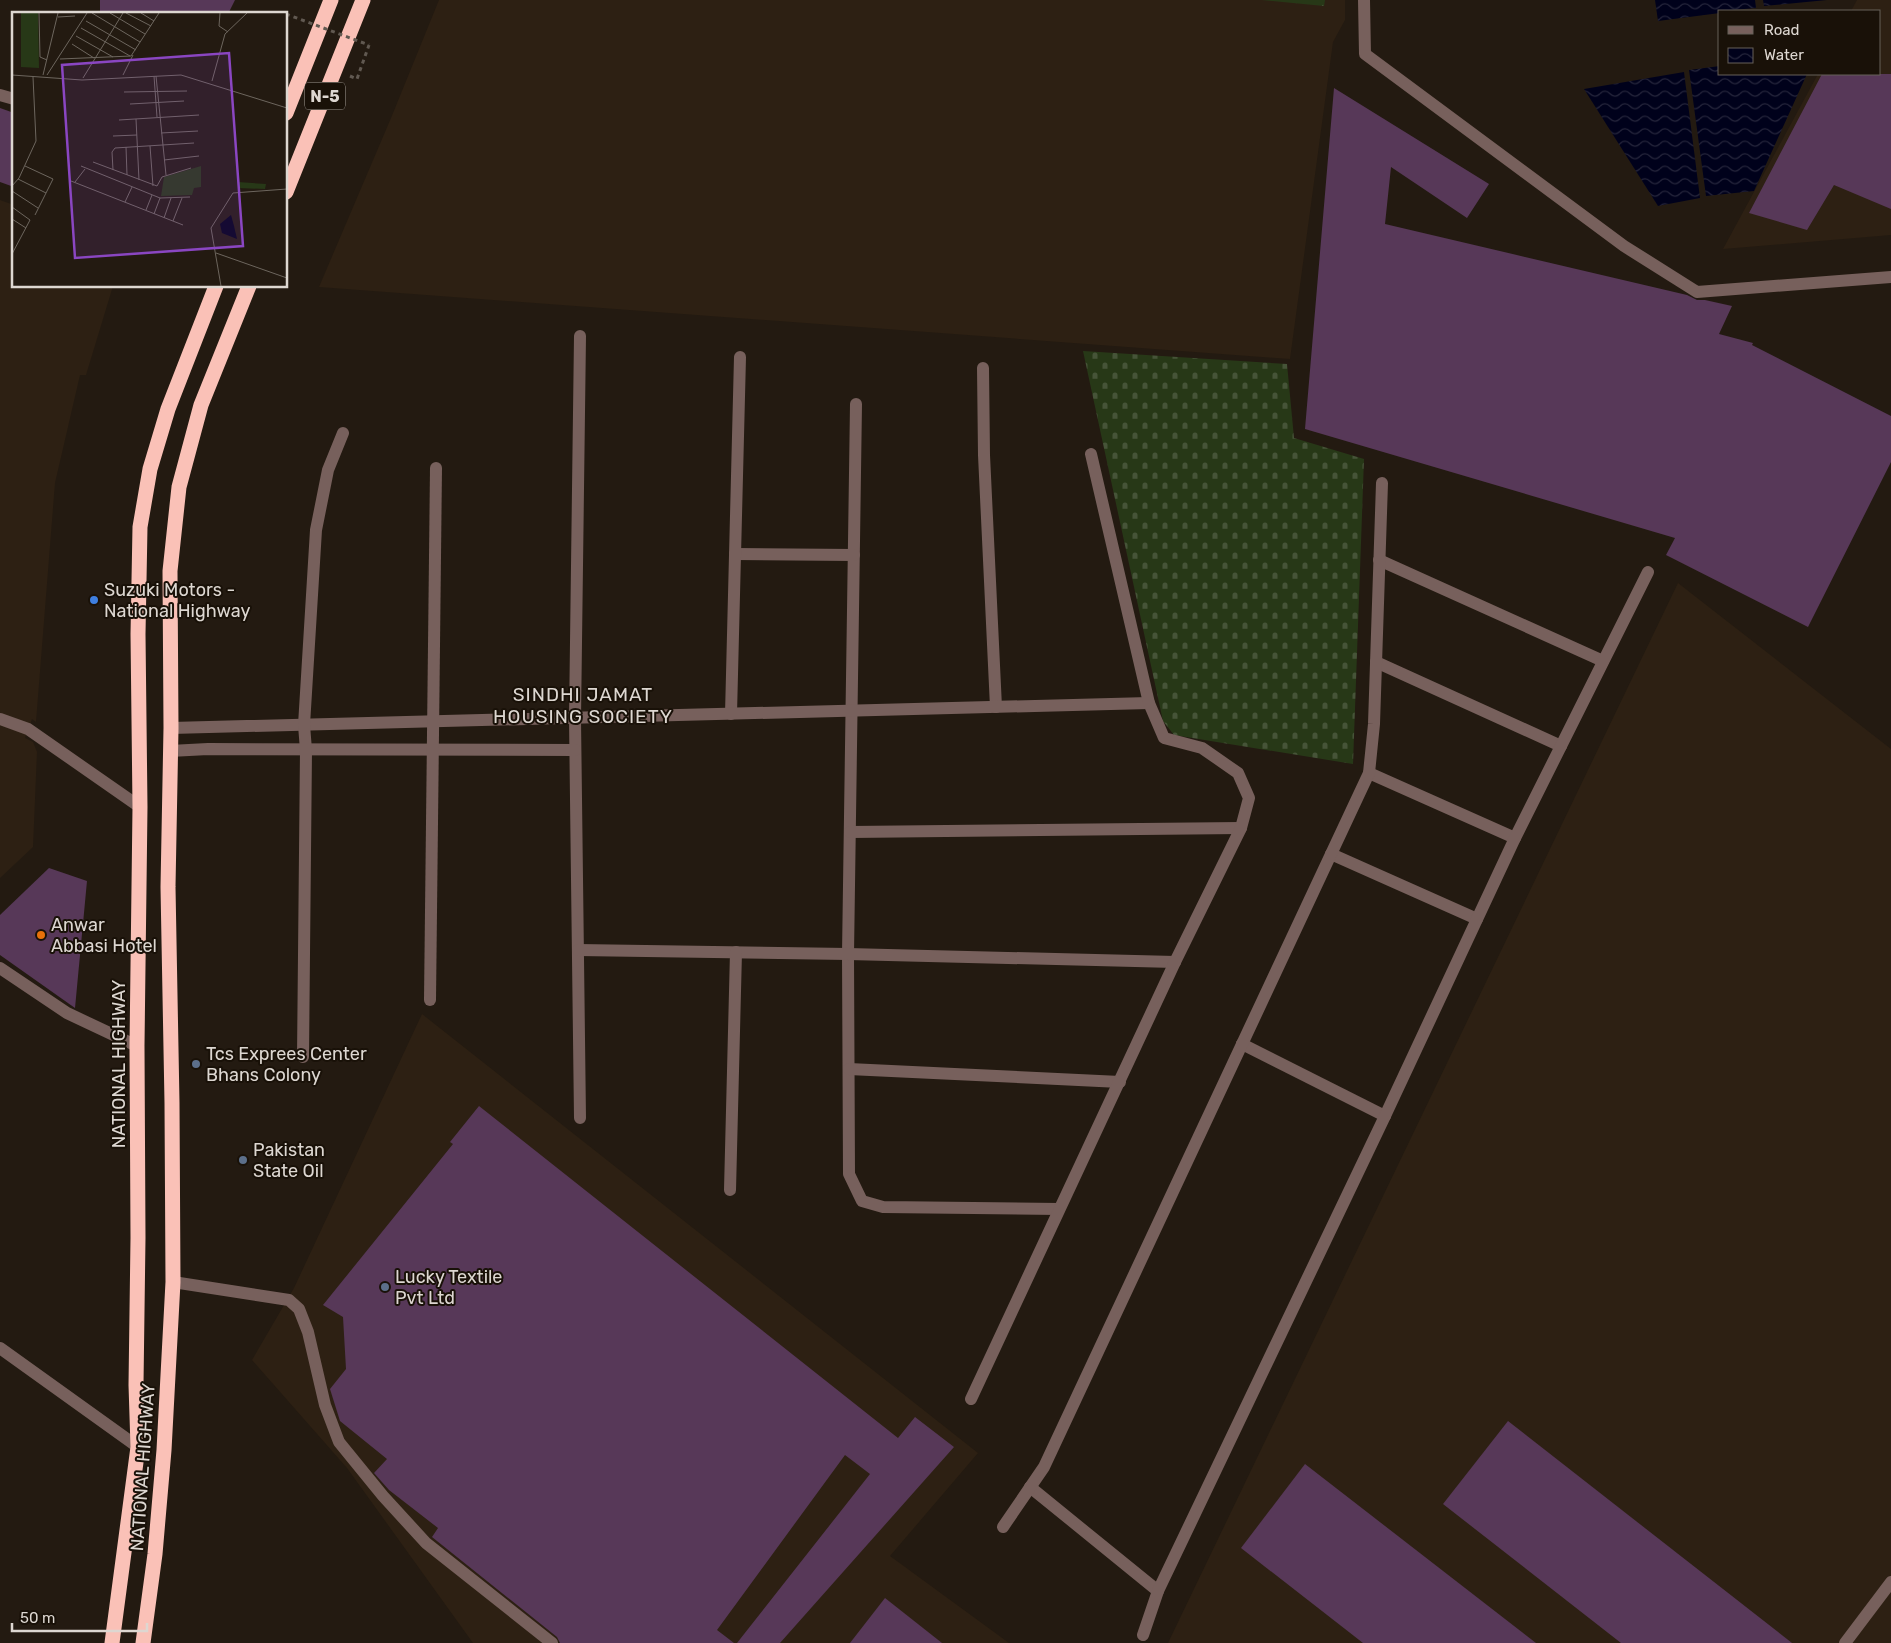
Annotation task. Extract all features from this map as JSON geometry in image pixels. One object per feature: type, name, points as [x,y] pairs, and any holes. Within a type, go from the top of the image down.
[{"type":"highway","name":"N-5","points":[[288,108],[331,0]]},
{"type":"highway","name":"N-5","points":[[288,187],[363,0]]},
{"type":"highway","name":"NATIONAL HIGHWAY","points":[[112,1643],[138,1447],[136,1385],[140,807],[138,634],[140,527],[150,469],[168,409],[215,288]]},
{"type":"highway","name":"NATIONAL HIGHWAY","points":[[143,1643],[156,1554],[173,1282],[168,887],[170,571],[179,487],[201,405],[247,288]]},
{"type":"street","points":[[1364,0],[1365,54],[1624,246],[1697,292],[1891,277]]},
{"type":"street","points":[[0,94],[12,98]]},
{"type":"street","points":[[580,336],[575,719],[580,1118]]},
{"type":"street","points":[[731,714],[740,358]]},
{"type":"street","points":[[982,368],[984,455],[996,707]]},
{"type":"street","points":[[856,404],[848,954],[849,1174],[862,1201],[883,1207],[1059,1209]]},
{"type":"street","points":[[303,1057],[306,750],[304,725],[316,530],[328,470],[343,433]]},
{"type":"street","points":[[971,1399],[1175,962],[1241,828],[1249,798],[1238,772],[1202,748],[1164,738],[1149,703],[1091,454]]},
{"type":"street","points":[[430,1000],[436,468]]},
{"type":"street","points":[[1003,1527],[1044,1467],[1369,773],[1374,724],[1382,482]]},
{"type":"street","points":[[735,554],[854,555]]},
{"type":"street","points":[[1379,560],[1603,661]]},
{"type":"street","points":[[1143,1635],[1158,1591],[1385,1116],[1515,838],[1648,572]]},
{"type":"street","points":[[1376,662],[1561,746]]},
{"type":"street","points":[[170,728],[1149,703]]},
{"type":"street","points":[[0,718],[28,729],[140,807]]},
{"type":"street","points":[[170,750],[575,750]]},
{"type":"street","points":[[1369,773],[1515,838]]},
{"type":"street","points":[[850,832],[1241,828]]},
{"type":"street","points":[[1331,854],[1477,919]]},
{"type":"street","points":[[578,950],[1175,962]]},
{"type":"street","points":[[730,1190],[736,952]]},
{"type":"street","points":[[0,968],[67,1013],[137,1046]]},
{"type":"street","points":[[1242,1044],[1385,1116]]},
{"type":"street","points":[[849,1069],[1120,1082]]},
{"type":"street","points":[[173,1282],[289,1300],[299,1309],[308,1332],[325,1405],[339,1442],[383,1496],[426,1542],[552,1643]]},
{"type":"street","points":[[0,1348],[138,1447]]},
{"type":"street","points":[[1030,1487],[1158,1591]]},
{"type":"street","points":[[1845,1643],[1891,1582]]},
{"type":"path","points":[[288,15],[369,45],[357,79]]},
{"type":"shaded area","points":[[439,0],[1345,0],[1345,20],[1333,42],[1290,359],[319,287]]},
{"type":"shaded area","points":[[1857,0],[1891,0],[1891,235],[1723,249],[1817,75],[1881,75],[1881,10],[1852,10]]},
{"type":"shaded area","points":[[0,200],[12,204],[12,288],[112,288],[86,375],[80,375],[55,483],[36,722],[32,719],[25,738],[33,742],[37,752],[33,847],[0,878]]},
{"type":"shaded area","points":[[1678,583],[1891,749],[1891,1643],[1168,1643]]},
{"type":"shaded area","points":[[422,1014],[978,1453],[890,1556],[1009,1643],[473,1643],[347,1468],[252,1360],[294,1288]]},
{"type":"green space","points":[[1262,0],[1325,0],[1324,6]]},
{"type":"green space","points":[[1083,351],[1287,364],[1294,438],[1364,459],[1353,764],[1174,735],[1163,721]]},
{"type":"water","points":[[1655,0],[1755,0],[1756,8],[1718,10],[1718,13],[1658,21]]},
{"type":"water","points":[[1763,0],[1827,0],[1764,6]]},
{"type":"water","points":[[1718,66],[1718,75],[1807,75],[1754,191],[1706,196],[1689,70]]},
{"type":"water","points":[[1684,72],[1700,198],[1658,206],[1584,89]]},
{"type":"building","points":[[100,0],[235,0],[229,12],[100,12]]},
{"type":"building","points":[[1891,74],[1891,209],[1834,185],[1807,230],[1749,213],[1821,75]]},
{"type":"building","points":[[1334,88],[1489,184],[1467,218],[1391,167],[1385,224],[1687,295],[1697,300],[1732,306],[1719,334],[1753,343],[1752,345],[1891,416],[1891,462],[1808,627],[1666,555],[1675,538],[1305,429]]},
{"type":"building","points":[[0,108],[12,112],[12,186],[0,182]]},
{"type":"building","name":"Anwar Abbasi Hotel","points":[[49,868],[87,881],[75,1008],[0,955],[0,915]]},
{"type":"building","points":[[479,1106],[898,1438],[915,1417],[954,1447],[780,1643],[737,1643],[870,1474],[845,1455],[717,1630],[734,1643],[560,1643],[557,1637],[432,1537],[438,1528],[389,1490],[374,1473],[387,1459],[340,1421],[330,1389],[346,1369],[343,1317],[323,1305],[453,1144],[450,1142]]},
{"type":"building","points":[[1508,1421],[1792,1643],[1621,1643],[1443,1504]]},
{"type":"building","points":[[1305,1464],[1536,1643],[1363,1643],[1241,1548]]},
{"type":"building","points":[[885,1598],[942,1643],[850,1643]]},
{"type":"place","name":"Suzuki Motors - National Highway","points":[[94,600]]},
{"type":"place","name":"Anwar Abbasi Hotel","points":[[41,935]]},
{"type":"place","name":"Tcs Exprees Center Bhans Colony","points":[[196,1064]]},
{"type":"place","name":"Pakistan State Oil","points":[[243,1160]]},
{"type":"place","name":"Lucky Textile Pvt Ltd","points":[[385,1287]]},
{"type":"district","name":"SINDHI JAMAT HOUSING SOCIETY","points":[[583,705]]}]
